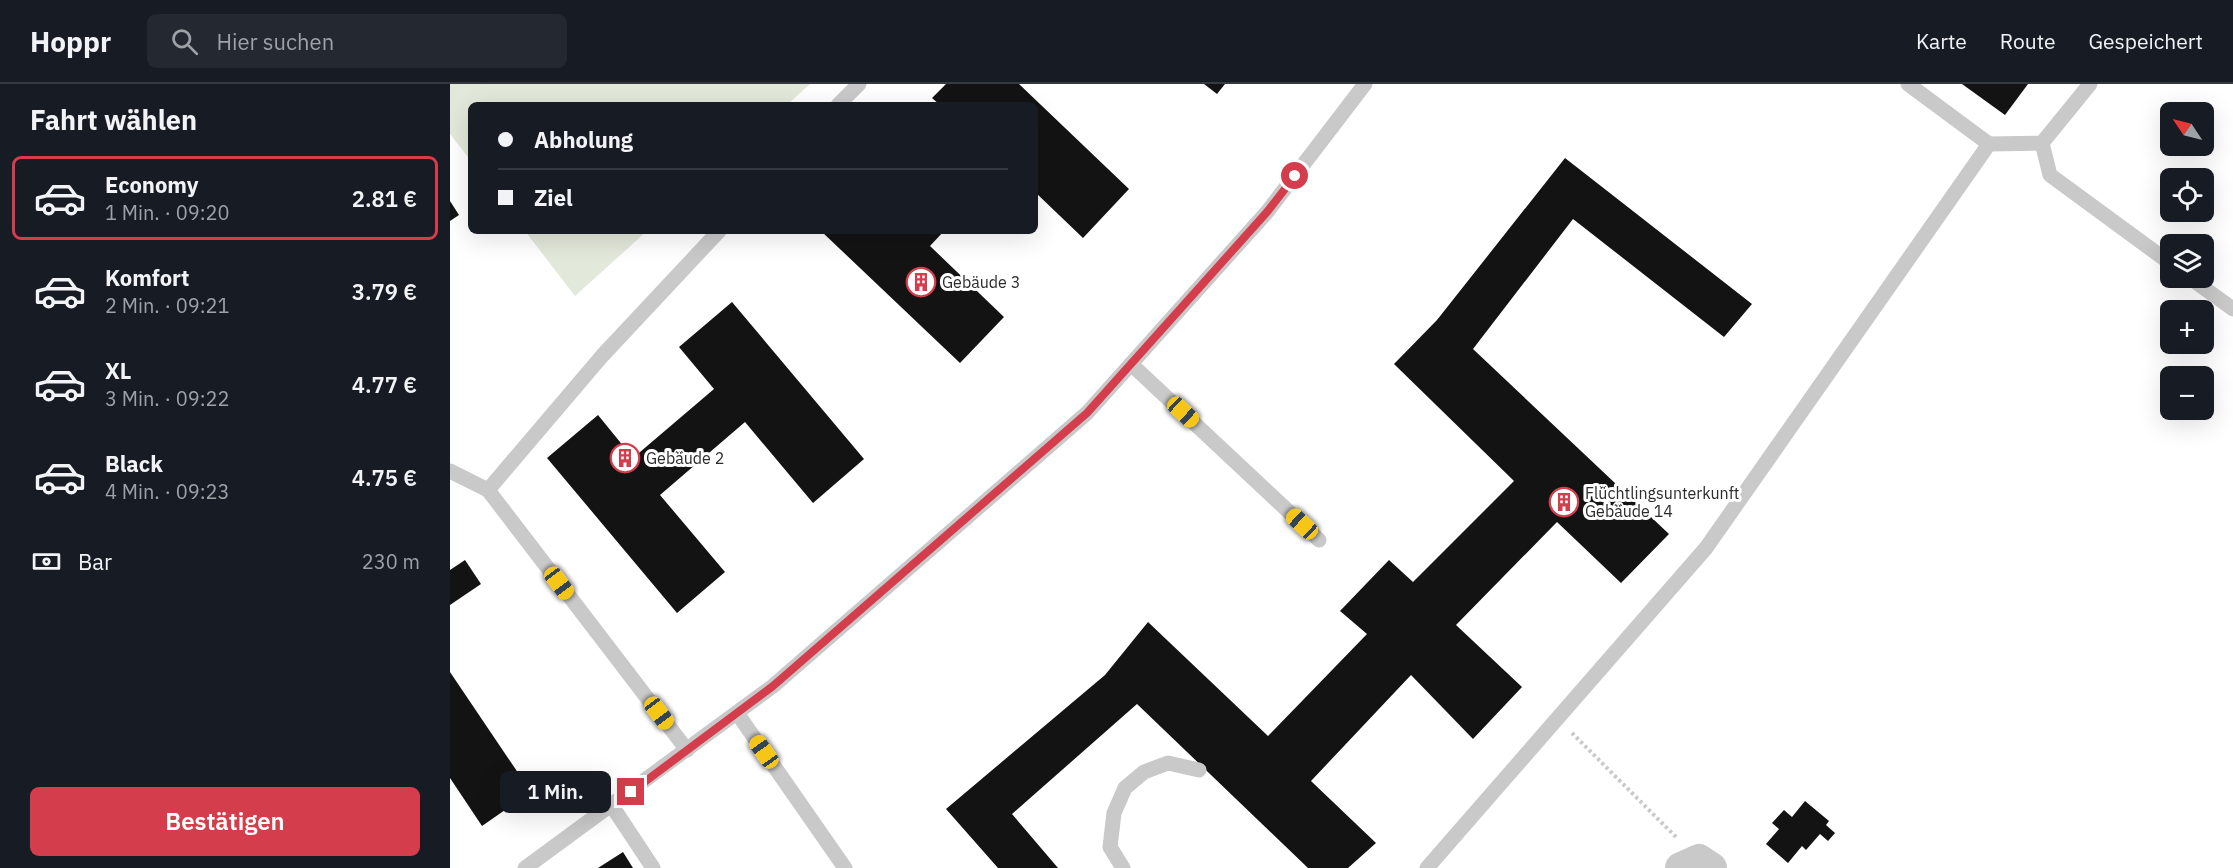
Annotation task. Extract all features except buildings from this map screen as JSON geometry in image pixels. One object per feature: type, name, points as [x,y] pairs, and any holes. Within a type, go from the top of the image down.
[{"type":"lane","points":[[841,102],[859,84]]},
{"type":"lane","points":[[525,868],[773,686],[1087,413],[1267,212],[1365,84]]},
{"type":"lane","points":[[1908,84],[1989,144],[2042,143],[2090,84]]},
{"type":"lane","points":[[2042,143],[2050,175],[2160,256]]},
{"type":"lane","points":[[1427,868],[1706,548],[1989,144]]},
{"type":"lane","points":[[488,490],[602,356],[716,234]]},
{"type":"lane","points":[[2204,288],[2233,309]]},
{"type":"lane","points":[[1131,364],[1319,540]]},
{"type":"lane","points":[[450,471],[488,490],[687,750]]},
{"type":"lane","points":[[737,713],[845,868]]},
{"type":"lane","points":[[1123,868],[1110,847],[1114,813],[1125,788],[1144,772],[1168,763],[1199,770]]},
{"type":"lane","points":[[612,806],[653,868]]},
{"type":"path","points":[[1557,718],[1697,865]]},
{"type":"shaded area","points":[[450,84],[810,84],[790,102],[468,102],[468,157],[450,134]]},
{"type":"shaded area","points":[[527,234],[644,234],[575,296]]},
{"type":"place","name":"Gebäude 3","points":[[921,282]]},
{"type":"place","name":"Gebäude 2","points":[[625,458]]},
{"type":"place","name":"Flüchtlingsunterkunft Gebäude 14","points":[[1564,502]]},
{"type":"route","points":[[631,792],[773,686],[1087,413],[1267,212],[1295,176]]}]
